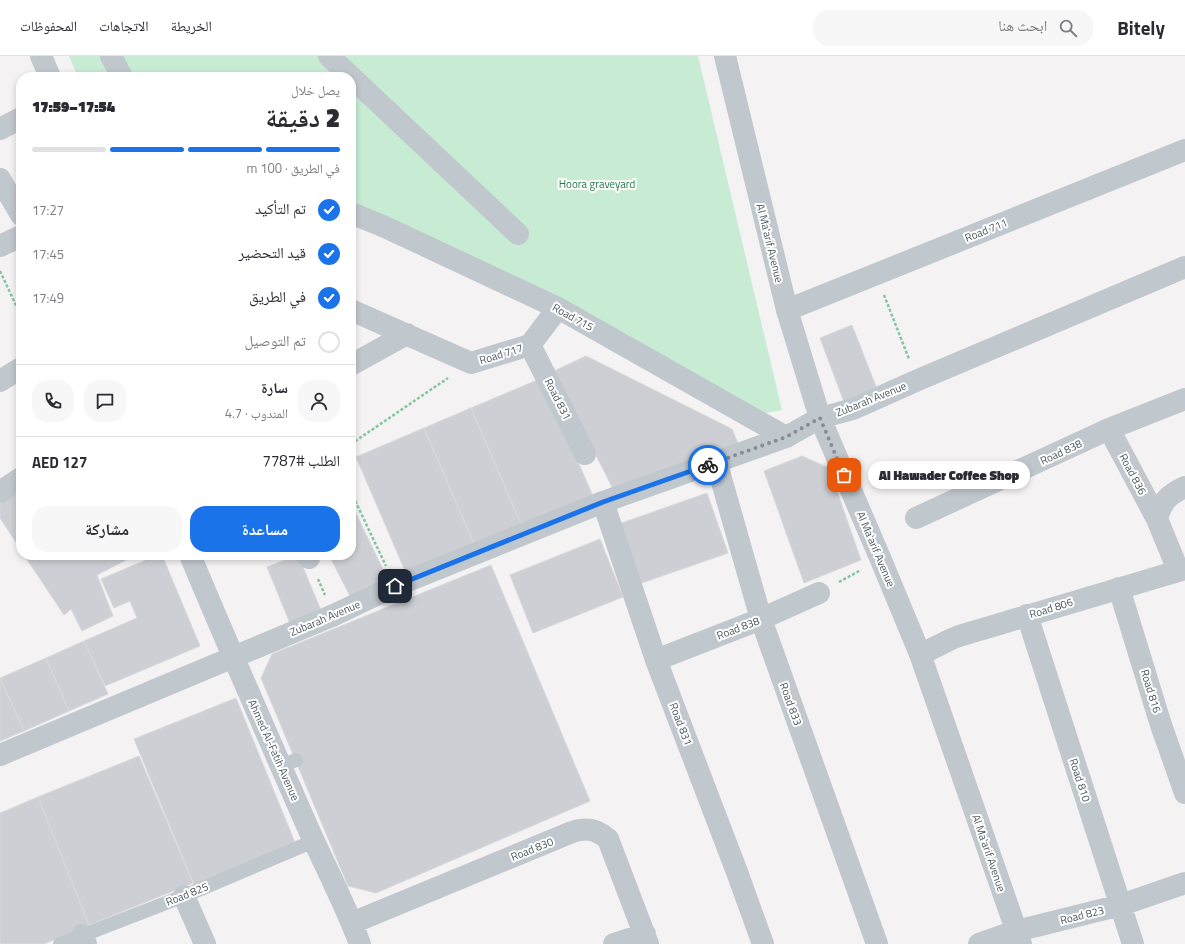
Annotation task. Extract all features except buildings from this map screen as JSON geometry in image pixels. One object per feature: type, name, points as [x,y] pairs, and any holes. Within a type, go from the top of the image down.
[{"type":"street","points":[[41,56],[48,72]]},
{"type":"street","points":[[111,56],[119,72]]},
{"type":"street","points":[[329,56],[346,72]]},
{"type":"street","name":"Al Ma'arif Avenue","points":[[725,56],[787,310],[820,418],[920,654],[1018,938]]},
{"type":"street","points":[[356,81],[518,234]]},
{"type":"street","points":[[0,129],[16,121]]},
{"type":"street","name":"Road 711","points":[[787,310],[1185,150]]},
{"type":"street","points":[[0,179],[16,206]]},
{"type":"street","name":"Road 715","points":[[356,215],[558,308],[786,437]]},
{"type":"street","points":[[0,246],[16,238]]},
{"type":"street","name":"Zubarah Avenue","points":[[0,755],[334,615],[395,586],[603,502],[786,437],[820,418],[852,409],[1185,267]]},
{"type":"street","name":"Road 717","points":[[356,312],[471,363],[530,345],[558,308]]},
{"type":"street","points":[[356,362],[406,334]]},
{"type":"street","name":"Road 831","points":[[530,345],[585,454]]},
{"type":"street","points":[[0,382],[16,371]]},
{"type":"street","name":"Road 838","points":[[916,518],[1109,429],[1185,399]]},
{"type":"street","name":"Road 836","points":[[1109,429],[1157,519],[1181,569]]},
{"type":"street","name":"Road 833","points":[[716,461],[761,619],[877,944]]},
{"type":"street","points":[[0,492],[16,481]]},
{"type":"street","points":[[1157,519],[1161,505],[1172,493],[1185,487]]},
{"type":"street","name":"Road 831","points":[[603,502],[656,660],[763,944]]},
{"type":"street","name":"Ahmed Al-Fatih Avenue","points":[[192,560],[233,657],[289,763],[314,841],[333,869],[360,944]]},
{"type":"street","name":"Road 806","points":[[920,654],[949,639],[1181,569]]},
{"type":"street","name":"Road 816","points":[[1119,588],[1161,725],[1184,790]]},
{"type":"street","name":"Road 838","points":[[656,660],[761,619],[819,593]]},
{"type":"street","name":"Road 810","points":[[1027,616],[1133,944]]},
{"type":"street","name":"Road 830","points":[[352,923],[572,832],[587,829],[595,830],[608,839],[646,939]]},
{"type":"street","name":"Road 823","points":[[979,944],[1018,938],[1185,883]]},
{"type":"street","points":[[184,896],[205,944]]},
{"type":"street","points":[[614,944],[646,939]]},
{"type":"lane","name":"Road 825","points":[[60,944],[84,939],[314,841]]},
{"type":"path","points":[[0,271],[16,305]]},
{"type":"path","points":[[876,274],[918,380]]},
{"type":"path","points":[[356,441],[471,363]]},
{"type":"path","points":[[356,503],[395,586]]},
{"type":"path","points":[[309,560],[334,615]]},
{"type":"path","points":[[819,593],[881,560]]},
{"type":"green space","name":"Hoora graveyard","points":[[69,56],[698,56],[782,410],[765,413],[356,206],[356,72],[76,72]]},
{"type":"way so far","points":[[708,465],[786,437],[820,418],[844,475]]},
{"type":"place","name":"Al Hawader Coffee Shop","points":[[844,475]]},
{"type":"route","points":[[395,586],[603,502],[708,465]]}]
